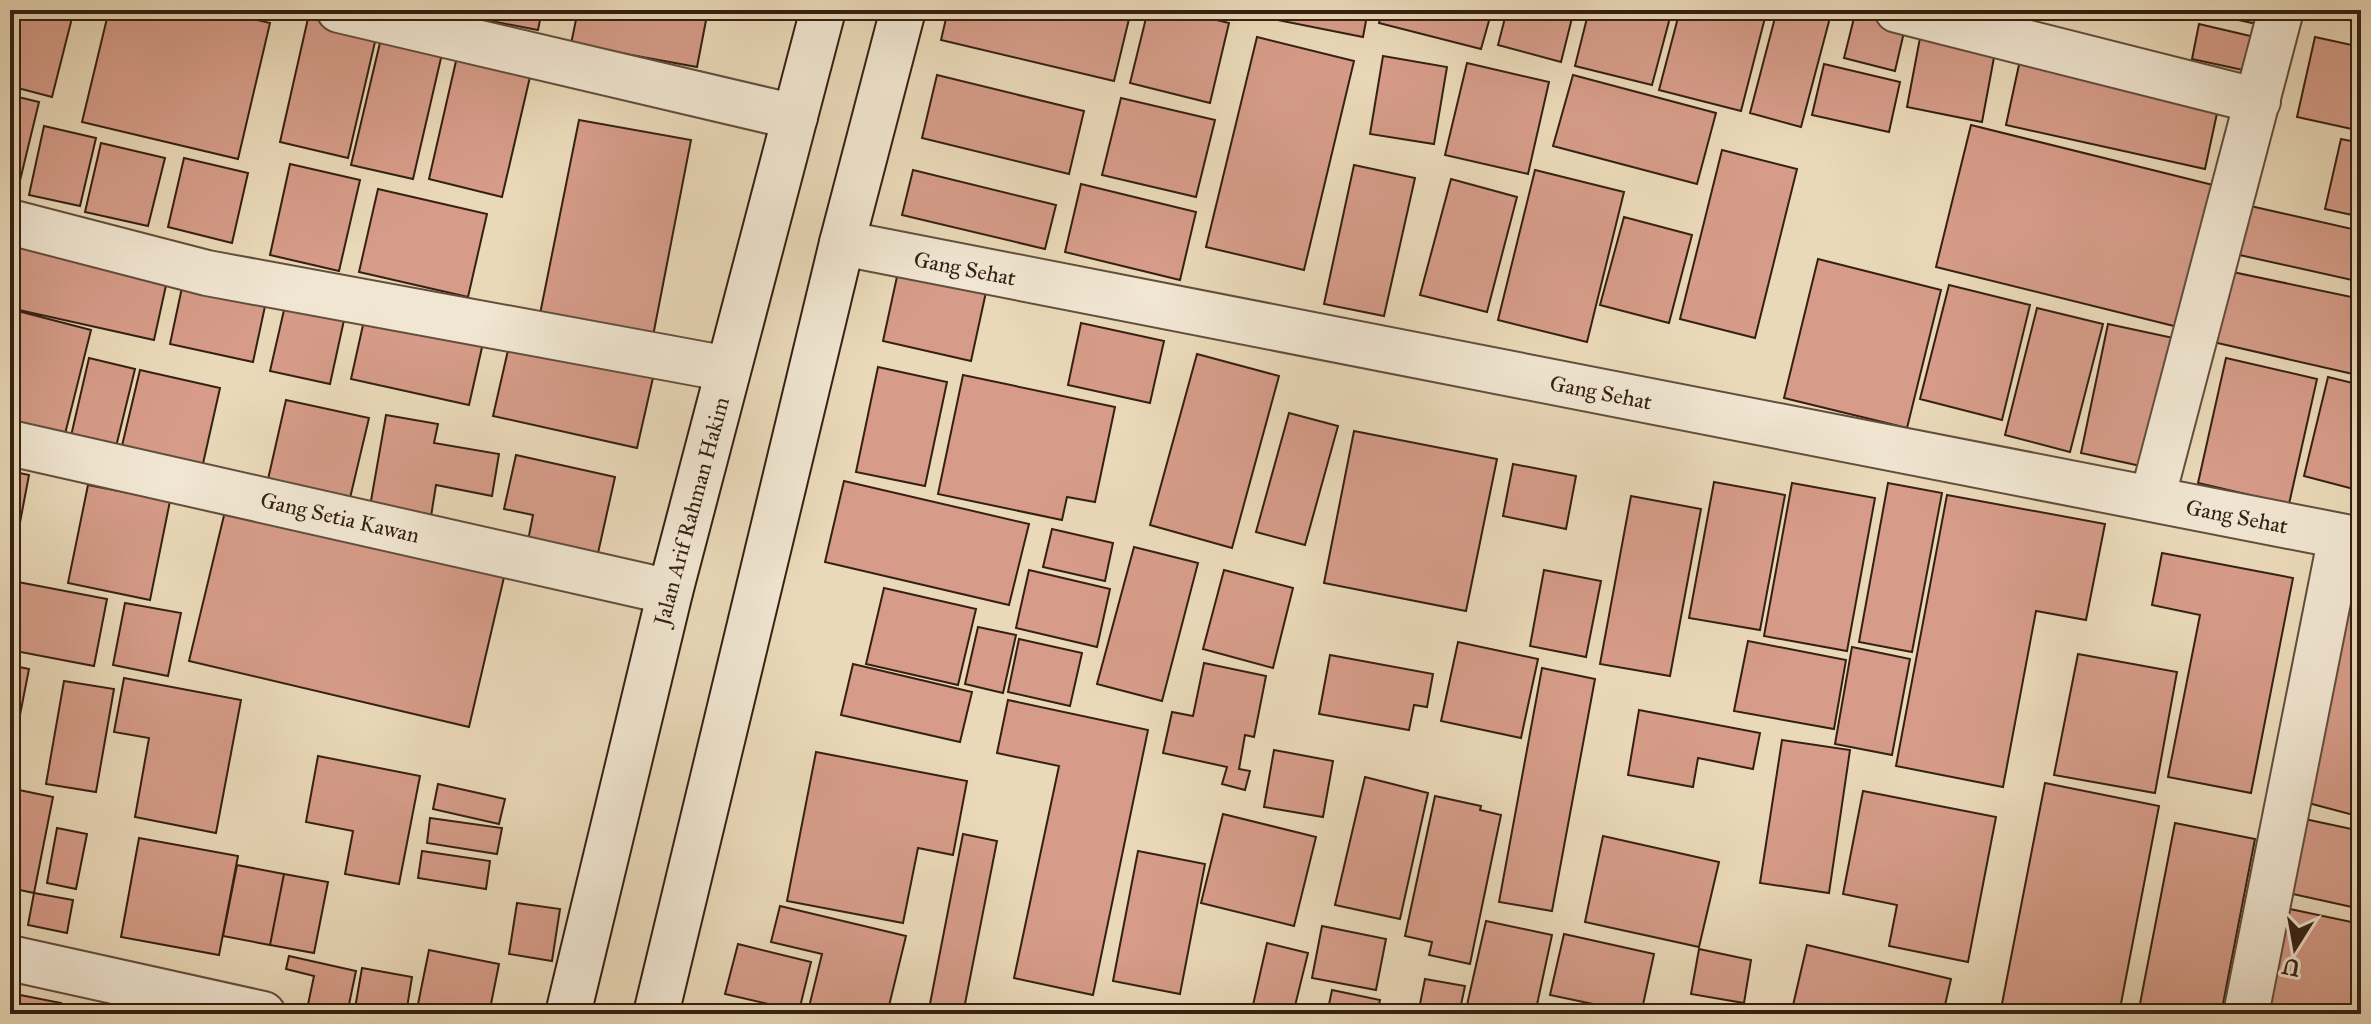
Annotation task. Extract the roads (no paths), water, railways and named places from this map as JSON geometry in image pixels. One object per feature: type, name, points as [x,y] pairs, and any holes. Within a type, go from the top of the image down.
[{"type":"street","points":[[339,10],[795,117]]},
{"type":"street","name":"Jalan Arif Rahman Hakim","points":[[568,1014],[670,592],[823,10]]},
{"type":"street","points":[[656,1014],[842,243],[903,10]]},
{"type":"street","points":[[1897,10],[2258,101]]},
{"type":"street","points":[[2152,499],[2281,10]]},
{"type":"street","points":[[10,222],[207,273],[728,369]]},
{"type":"street","name":"Gang Sehat","points":[[842,243],[2351,538]]},
{"type":"street","name":"Gang Setia Kawan","points":[[10,443],[670,592]]},
{"type":"street","points":[[2246,1014],[2351,538]]},
{"type":"street","points":[[10,958],[263,1014]]}]
